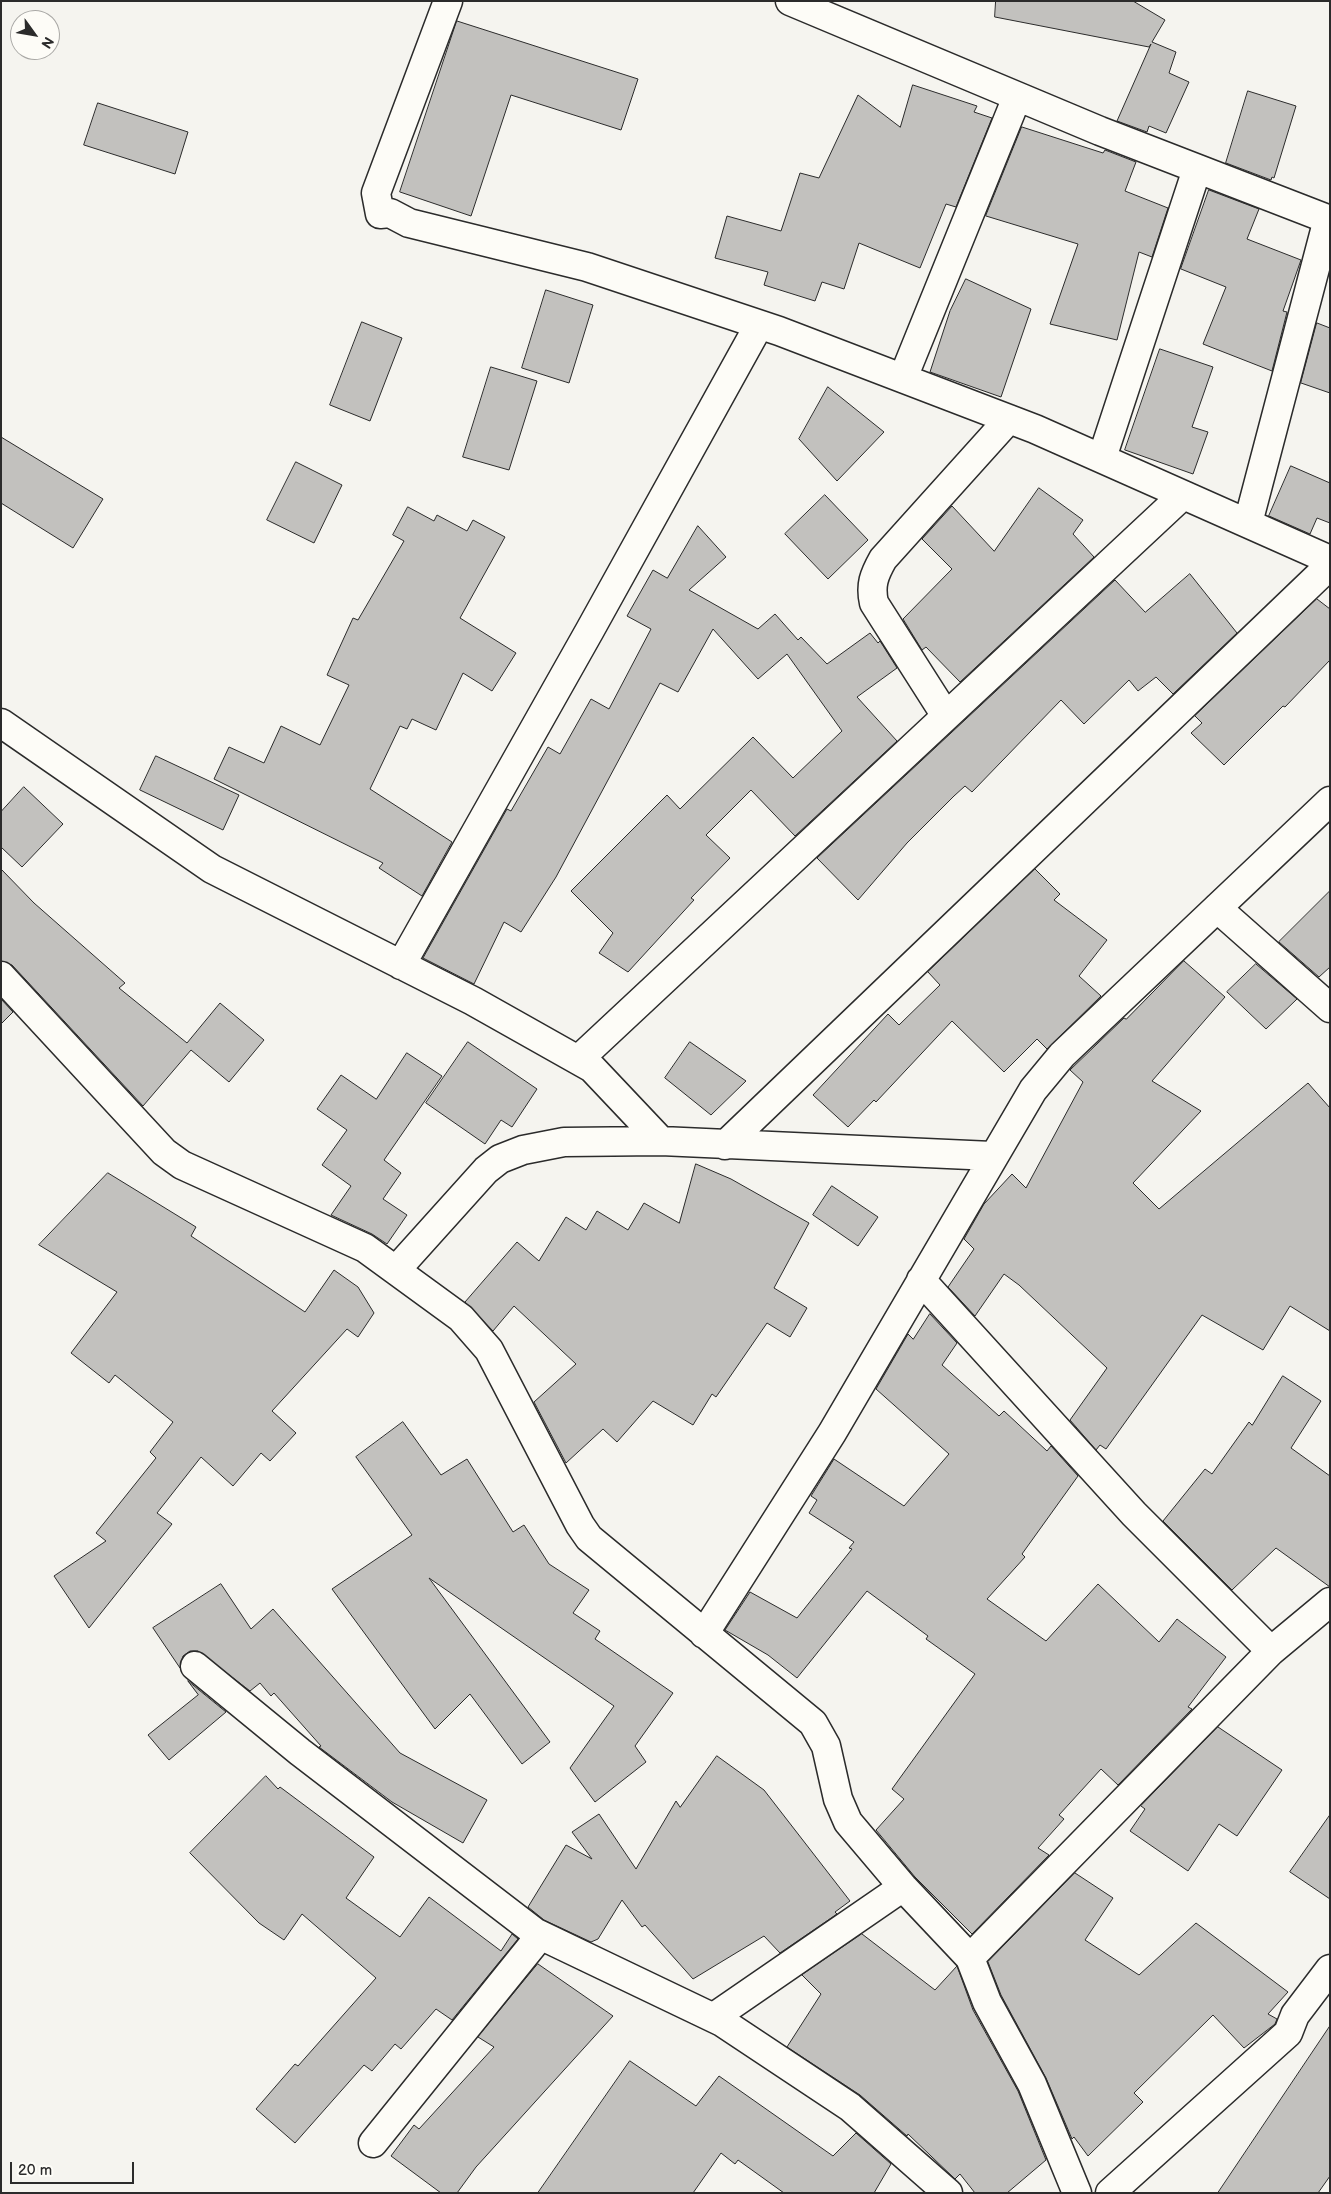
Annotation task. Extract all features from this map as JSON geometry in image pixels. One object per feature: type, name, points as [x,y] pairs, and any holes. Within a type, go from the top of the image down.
[{"type":"street","points":[[448,1],[376,193],[380,214],[390,213],[409,224],[587,266],[759,325],[1009,419],[1102,458],[1330,560]]},
{"type":"street","points":[[790,1],[1018,97],[1329,220],[1248,523]]},
{"type":"street","points":[[903,378],[1018,97]]},
{"type":"street","points":[[1102,458],[1198,169]]},
{"type":"street","points":[[401,965],[759,325]]},
{"type":"street","points":[[946,716],[874,603],[871,589],[874,574],[883,559],[1009,419]]},
{"type":"street","points":[[578,1060],[1183,495]]},
{"type":"street","points":[[725,1145],[1330,565]]},
{"type":"street","points":[[1,723],[212,869],[401,965],[597,1072],[661,1142]]},
{"type":"street","points":[[704,1634],[828,1439],[992,1156],[1047,1071],[1330,801]]},
{"type":"street","points":[[1217,908],[1330,1008]]},
{"type":"street","points":[[1,976],[144,1132],[182,1165],[350,1240],[396,1270],[461,1318],[489,1350],[580,1525],[589,1538],[813,1723],[826,1746],[838,1799],[848,1822],[902,1887],[970,1958],[987,2002],[1032,2084],[1077,2193]]},
{"type":"street","points":[[396,1270],[486,1170],[500,1159],[523,1150],[564,1142],[661,1142],[992,1156]]},
{"type":"street","points":[[921,1280],[1134,1514],[1271,1652]]},
{"type":"street","points":[[970,1958],[1271,1652],[1330,1602]]},
{"type":"street","points":[[196,1666],[300,1752],[540,1936],[714,2017],[850,2107],[948,2193]]},
{"type":"street","points":[[714,2017],[902,1887]]},
{"type":"street","points":[[373,2143],[540,1936]]},
{"type":"street","points":[[1110,2193],[1288,2033],[1295,2015],[1330,1969]]},
{"type":"building","points":[[996,1],[1133,1],[1165,20],[1152,42],[1176,52],[1169,73],[1189,82],[1166,133],[1149,126],[1147,132],[1117,121],[1151,44],[1149,47],[995,17]]},
{"type":"building","points":[[457,21],[638,79],[621,130],[511,95],[471,216],[400,192]]},
{"type":"building","points":[[913,85],[977,106],[974,112],[992,118],[956,207],[946,204],[920,268],[859,243],[844,289],[822,282],[815,301],[764,285],[768,272],[715,258],[727,216],[781,231],[800,173],[819,178],[858,95],[900,127]]},
{"type":"building","points":[[1248,91],[1296,106],[1274,178],[1272,177],[1271,180],[1226,163]]},
{"type":"building","points":[[98,103],[188,132],[175,174],[84,145]]},
{"type":"building","points":[[1022,127],[1103,153],[1105,150],[1136,162],[1125,191],[1168,208],[1152,257],[1139,252],[1117,340],[1050,324],[1078,244],[986,216]]},
{"type":"building","points":[[1209,190],[1259,209],[1247,239],[1301,260],[1283,311],[1287,312],[1272,371],[1203,344],[1226,287],[1181,269]]},
{"type":"building","points":[[966,279],[1031,309],[1001,397],[930,372],[950,311]]},
{"type":"building","points":[[546,290],[593,305],[569,383],[522,368]]},
{"type":"building","points":[[362,322],[402,338],[370,421],[330,405]]},
{"type":"building","points":[[1317,323],[1330,328],[1330,393],[1301,383]]},
{"type":"building","points":[[1160,349],[1213,367],[1192,427],[1208,432],[1193,474],[1125,450]]},
{"type":"building","points":[[491,367],[537,381],[509,470],[463,457]]},
{"type":"building","points":[[828,387],[884,432],[837,481],[799,439]]},
{"type":"building","points":[[1,437],[103,499],[73,548],[1,503]]},
{"type":"building","points":[[296,462],[342,485],[314,543],[267,520]]},
{"type":"building","points":[[1291,466],[1330,483],[1330,523],[1317,518],[1310,534],[1269,516]]},
{"type":"building","points":[[1039,488],[1083,520],[1073,534],[1094,557],[960,682],[926,647],[922,650],[903,619],[952,569],[922,539],[952,506],[994,551]]},
{"type":"building","points":[[825,495],[868,540],[828,579],[785,534]]},
{"type":"building","points":[[408,507],[434,521],[437,515],[467,531],[473,520],[505,537],[460,618],[516,653],[492,691],[463,673],[436,730],[412,719],[407,729],[400,726],[370,789],[452,842],[422,896],[379,868],[383,863],[214,779],[229,747],[264,763],[281,726],[320,745],[349,685],[327,675],[353,618],[358,620],[404,541],[393,535]]},
{"type":"building","points":[[698,526],[726,557],[689,590],[758,629],[775,614],[798,640],[801,637],[827,664],[870,633],[878,643],[880,641],[897,668],[857,697],[897,741],[795,836],[751,790],[706,835],[730,858],[691,898],[694,900],[628,972],[599,953],[613,933],[571,891],[667,795],[680,809],[753,737],[793,778],[842,731],[787,654],[758,679],[713,629],[678,692],[660,683],[556,877],[521,932],[504,922],[474,984],[423,958],[507,809],[511,811],[548,747],[560,754],[591,699],[609,709],[651,629],[627,616],[653,570],[667,578]]},
{"type":"building","points":[[1190,574],[1237,633],[1173,694],[1156,677],[1138,691],[1129,680],[1084,724],[1061,700],[972,792],[965,786],[954,796],[907,843],[858,900],[817,858],[1115,580],[1145,612]]},
{"type":"building","points":[[1317,599],[1330,609],[1330,660],[1285,707],[1283,706],[1224,765],[1191,733],[1202,723],[1195,716]]},
{"type":"building","points":[[156,756],[239,795],[223,830],[140,790]]},
{"type":"building","points":[[24,787],[63,824],[22,867],[1,847],[1,812]]},
{"type":"building","points":[[1,869],[34,903],[125,983],[119,988],[187,1043],[220,1003],[264,1040],[229,1082],[191,1050],[143,1106],[12,965],[1,961]]},
{"type":"building","points":[[1035,869],[1060,894],[1054,900],[1107,940],[1079,976],[1101,996],[1047,1049],[1037,1039],[1004,1072],[952,1021],[876,1102],[874,1100],[848,1127],[813,1095],[888,1014],[899,1025],[940,985],[928,972]]},
{"type":"building","points":[[1330,891],[1330,967],[1319,977],[1279,942]]},
{"type":"building","points":[[1184,961],[1225,997],[1152,1081],[1201,1111],[1133,1183],[1159,1209],[1308,1083],[1330,1108],[1330,1331],[1290,1306],[1263,1350],[1202,1315],[1106,1449],[1100,1445],[1096,1450],[1070,1420],[1107,1368],[1019,1285],[1004,1274],[975,1316],[948,1287],[974,1249],[964,1239],[984,1204],[1012,1174],[1026,1188],[1083,1082],[1070,1070],[1124,1018],[1126,1019]]},
{"type":"building","points":[[1256,964],[1297,999],[1266,1029],[1227,992]]},
{"type":"building","points":[[1,999],[13,1012],[1,1024]]},
{"type":"building","points":[[468,1042],[537,1089],[512,1127],[501,1120],[485,1144],[426,1103]]},
{"type":"building","points":[[690,1042],[746,1081],[711,1115],[665,1078]]},
{"type":"building","points":[[407,1053],[442,1076],[384,1160],[401,1173],[383,1199],[407,1215],[387,1244],[372,1234],[331,1215],[351,1186],[322,1165],[347,1130],[317,1109],[341,1075],[376,1099]]},
{"type":"building","points":[[696,1164],[731,1179],[809,1223],[774,1288],[807,1308],[790,1337],[767,1323],[716,1397],[712,1394],[693,1425],[653,1401],[617,1442],[603,1429],[566,1463],[534,1402],[576,1364],[514,1306],[493,1331],[465,1302],[517,1242],[539,1261],[566,1217],[586,1230],[597,1211],[628,1230],[644,1203],[679,1223]]},
{"type":"building","points":[[108,1173],[196,1227],[191,1236],[305,1312],[334,1270],[358,1287],[374,1313],[358,1337],[347,1329],[272,1411],[296,1433],[270,1461],[261,1453],[233,1486],[201,1457],[157,1513],[172,1524],[89,1628],[54,1576],[106,1541],[96,1533],[156,1458],[150,1452],[173,1422],[115,1375],[109,1383],[71,1353],[117,1292],[39,1245]]},
{"type":"building","points":[[832,1186],[878,1217],[858,1246],[813,1215]]},
{"type":"building","points":[[930,1314],[957,1343],[942,1365],[999,1416],[1004,1411],[1047,1451],[1051,1446],[1078,1476],[1022,1554],[1025,1557],[987,1599],[1046,1641],[1098,1584],[1159,1642],[1177,1619],[1226,1657],[1188,1707],[1192,1709],[1118,1785],[1101,1769],[1059,1815],[1064,1819],[1038,1848],[1049,1855],[972,1934],[915,1877],[876,1830],[904,1799],[892,1789],[975,1674],[926,1639],[928,1636],[867,1591],[797,1678],[768,1655],[725,1630],[750,1592],[797,1618],[852,1549],[849,1548],[854,1542],[809,1513],[817,1500],[811,1496],[834,1459],[904,1506],[949,1454],[876,1389],[908,1334],[913,1339]]},
{"type":"building","points":[[1283,1376],[1321,1401],[1291,1448],[1330,1476],[1330,1587],[1276,1548],[1232,1590],[1163,1521],[1205,1469],[1212,1474],[1249,1422],[1252,1425]]},
{"type":"building","points":[[403,1422],[441,1475],[467,1459],[513,1532],[524,1525],[549,1564],[589,1590],[573,1613],[600,1631],[595,1639],[673,1693],[635,1746],[646,1762],[595,1802],[570,1768],[614,1706],[429,1578],[550,1742],[522,1764],[470,1694],[435,1729],[332,1589],[412,1535],[356,1457]]},
{"type":"building","points":[[221,1584],[251,1629],[273,1609],[400,1753],[487,1800],[463,1843],[392,1802],[319,1747],[321,1746],[274,1693],[271,1696],[260,1683],[250,1691],[198,1651],[190,1651],[183,1656],[180,1668],[153,1628]]},
{"type":"building","points":[[188,1681],[226,1712],[169,1760],[148,1735],[198,1695]]},
{"type":"building","points":[[1218,1727],[1282,1770],[1237,1836],[1219,1824],[1188,1871],[1130,1831],[1145,1809],[1141,1806]]},
{"type":"building","points":[[717,1756],[764,1790],[850,1901],[835,1912],[837,1914],[780,1953],[764,1936],[693,1979],[645,1925],[642,1927],[622,1900],[598,1939],[591,1942],[544,1920],[528,1907],[566,1845],[592,1859],[572,1832],[599,1814],[636,1869],[676,1801],[680,1807]]},
{"type":"building","points":[[266,1776],[278,1789],[280,1787],[374,1857],[346,1898],[400,1937],[429,1897],[501,1951],[512,1934],[518,1939],[452,2020],[436,2009],[401,2049],[395,2044],[372,2071],[364,2065],[295,2143],[256,2109],[295,2064],[298,2066],[376,1978],[302,1914],[284,1940],[259,1923],[190,1853]]},
{"type":"building","points":[[1330,1815],[1330,1899],[1290,1872]]},
{"type":"building","points":[[1075,1873],[1113,1898],[1085,1940],[1139,1975],[1196,1923],[1288,1992],[1268,2014],[1277,2019],[1275,2024],[1244,2048],[1213,2015],[1134,2093],[1143,2102],[1088,2156],[1074,2137],[1072,2139],[1046,2078],[1001,1995],[988,1962]]},
{"type":"building","points":[[862,1934],[935,1990],[957,1966],[973,2010],[1018,2091],[1046,2160],[1007,2193],[975,2193],[960,2174],[955,2179],[908,2134],[907,2136],[860,2095],[787,2047],[821,1994],[802,1975]]},
{"type":"building","points":[[538,1964],[613,2016],[476,2167],[457,2193],[441,2193],[391,2156],[414,2125],[419,2129],[494,2047],[478,2037]]},
{"type":"building","points":[[1330,2026],[1330,2176],[1318,2193],[1218,2193]]},
{"type":"building","points":[[630,2061],[696,2106],[719,2076],[833,2156],[856,2133],[891,2164],[874,2193],[784,2193],[738,2160],[735,2164],[721,2153],[693,2193],[538,2193]]}]
